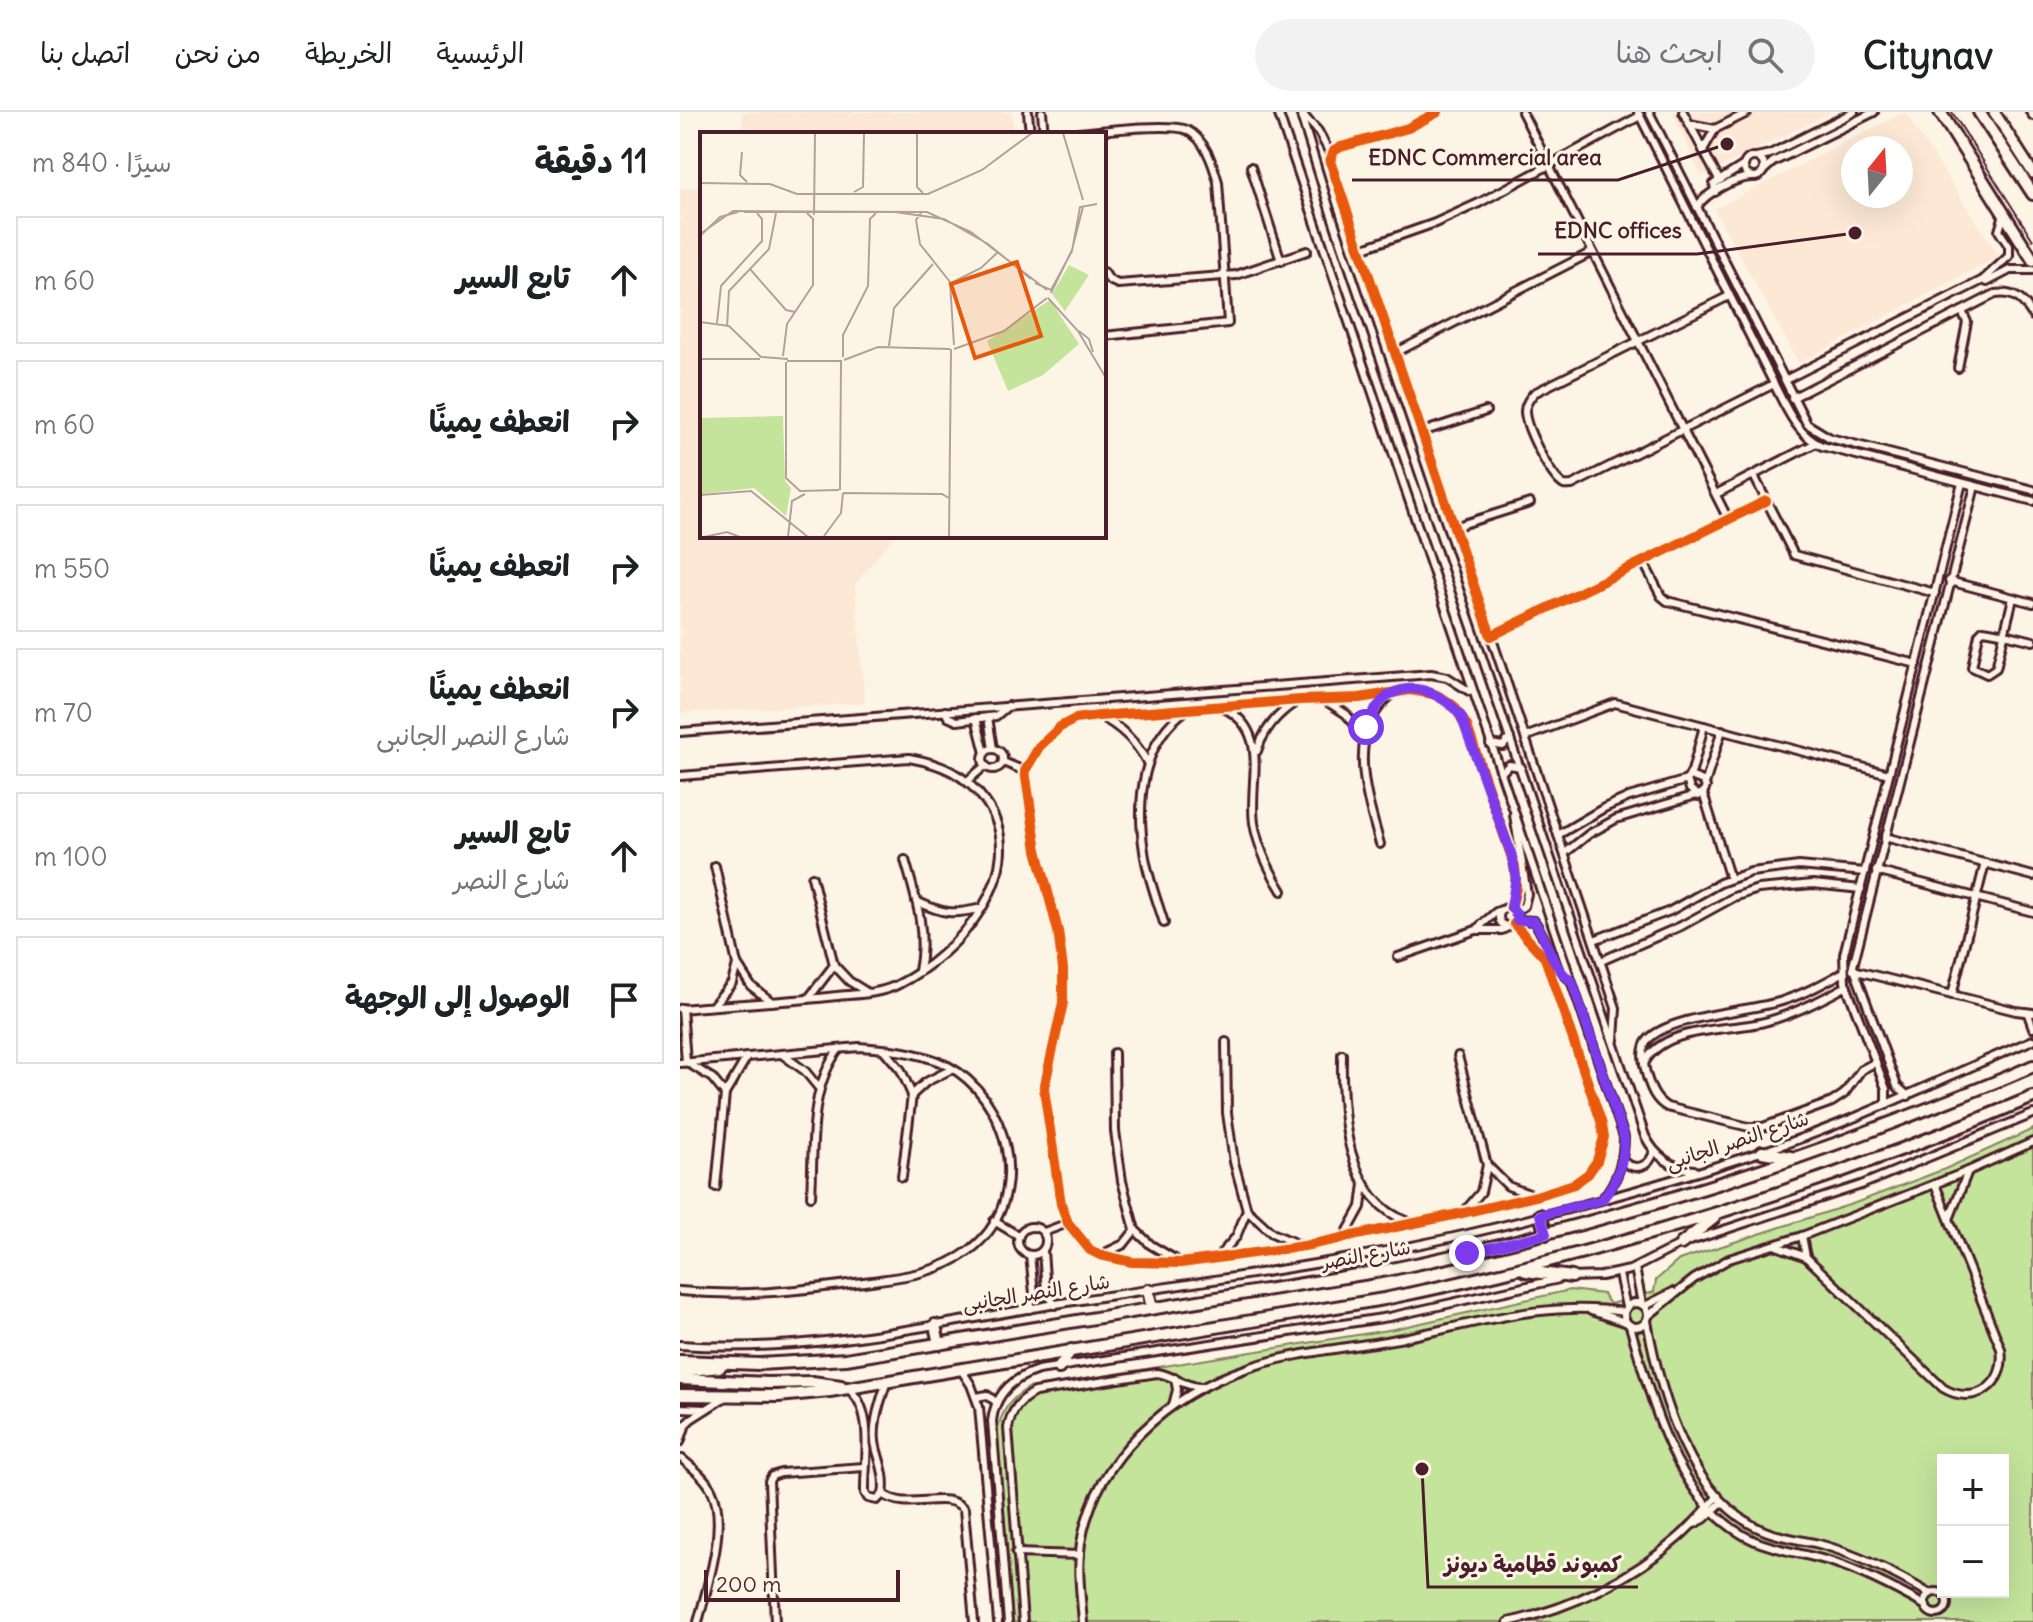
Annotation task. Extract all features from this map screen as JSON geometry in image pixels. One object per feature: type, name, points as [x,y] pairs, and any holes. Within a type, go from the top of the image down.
[{"type":"main road","points":[[1940,112],[2033,260]]},
{"type":"main road","points":[[1979,112],[2033,194]]},
{"type":"main road","name":"شارع النصر","points":[[680,1361],[788,1364],[846,1359],[1387,1270],[1546,1234],[1670,1200],[1798,1158],[2033,1066]]},
{"type":"main road","points":[[680,1395],[796,1395],[847,1388],[1384,1299],[1520,1270],[1719,1213],[1856,1168],[2033,1097]]},
{"type":"main road","points":[[1762,1152],[1798,1158]]},
{"type":"main road","points":[[1681,1244],[1719,1213]]},
{"type":"main road","points":[[1540,1215],[1546,1234]]},
{"type":"main road","points":[[1520,1270],[1572,1277]]},
{"type":"main road","points":[[1148,1290],[1152,1308]]},
{"type":"main road","points":[[935,1325],[939,1344]]},
{"type":"main road","points":[[1059,1368],[1071,1350]]},
{"type":"main road","points":[[680,1371],[705,1370],[729,1364]]},
{"type":"main road","points":[[680,1379],[742,1383],[812,1382],[847,1388]]},
{"type":"street","points":[[1028,112],[1030,132]]},
{"type":"street","points":[[1042,112],[1044,132]]},
{"type":"street","points":[[1300,112],[1318,131],[1331,155],[1332,167],[1616,1008],[1613,1041]]},
{"type":"street","points":[[1300,112],[1330,210],[1645,1136],[1662,1158],[1681,1168],[1702,1169]]},
{"type":"street","points":[[1331,155],[1341,147],[1408,128],[1438,112]]},
{"type":"street","points":[[1522,112],[1728,519]]},
{"type":"street","points":[[1649,112],[1802,418],[1817,432],[2033,490]]},
{"type":"street","points":[[1683,112],[1719,180]]},
{"type":"street","points":[[1715,192],[1714,184],[1744,165],[1747,159],[1770,154],[1854,112]]},
{"type":"street","points":[[1697,207],[1715,192],[1741,179],[1757,177],[1773,162],[1874,112]]},
{"type":"street","points":[[1703,150],[1715,129],[1747,113]]},
{"type":"street","points":[[1281,114],[1624,1137],[1623,1161],[1615,1181],[1602,1200]]},
{"type":"street","points":[[1361,249],[1463,210],[1639,114],[1729,296],[1799,428],[1816,443],[2033,501]]},
{"type":"street","points":[[1996,115],[2004,150],[2030,164]]},
{"type":"street","points":[[1996,115],[2033,173]]},
{"type":"street","points":[[1689,124],[1715,129]]},
{"type":"street","points":[[1105,132],[1175,127],[1187,130],[1200,141],[1218,182],[1228,323],[1106,336]]},
{"type":"street","points":[[1660,156],[1669,151]]},
{"type":"street","points":[[1756,157],[1763,163],[1764,170]]},
{"type":"street","points":[[1664,165],[1674,160]]},
{"type":"street","points":[[1744,165],[1751,177]]},
{"type":"street","points":[[1251,167],[1281,261]]},
{"type":"street","points":[[1789,378],[1983,280],[2009,256],[2009,246],[1999,231],[2004,214]]},
{"type":"street","points":[[1106,275],[1118,284],[1236,275],[1307,251]]},
{"type":"street","points":[[1395,353],[1592,252]]},
{"type":"street","points":[[1983,280],[1987,282],[2010,270],[2033,270]]},
{"type":"street","points":[[1792,398],[1995,294],[2007,293],[2020,298],[2033,316]]},
{"type":"street","points":[[1729,296],[1531,396],[1525,411],[1539,448],[1558,480],[1568,486],[1774,384]]},
{"type":"street","points":[[1958,368],[1967,322],[1962,311]]},
{"type":"street","points":[[1752,339],[1761,335]]},
{"type":"street","points":[[1757,348],[1765,343]]},
{"type":"street","points":[[1843,350],[1851,367]]},
{"type":"street","points":[[1422,432],[1486,411]]},
{"type":"street","points":[[1716,494],[1816,443]]},
{"type":"street","points":[[1879,461],[1881,451]]},
{"type":"street","points":[[1754,476],[1794,555],[1935,593]]},
{"type":"street","points":[[1886,1106],[1886,1089],[1847,986],[1844,954],[1962,483]]},
{"type":"street","points":[[1908,1096],[1897,1086],[1853,970],[1935,634],[1975,486]]},
{"type":"street","points":[[1491,636],[1766,501]]},
{"type":"street","points":[[1454,527],[1530,503]]},
{"type":"street","points":[[1955,510],[1967,513]]},
{"type":"street","points":[[1643,561],[1661,596],[1667,601],[1917,664]]},
{"type":"street","points":[[1949,581],[2033,603]]},
{"type":"street","points":[[2013,598],[2004,634],[1993,672],[1987,674],[1973,669],[1971,663],[1981,631],[2004,634],[2033,641]]},
{"type":"street","points":[[1925,631],[1935,634]]},
{"type":"street","points":[[680,732],[1431,674],[1455,680],[1473,694]]},
{"type":"street","points":[[1501,910],[1513,918],[1545,958],[1603,1129],[1601,1154],[1588,1174],[1574,1184],[1536,1196],[1463,1213],[1304,1246],[1215,1259],[1148,1264],[1100,1255],[1078,1237],[1068,1223],[1061,1204],[1044,1089],[1063,1003],[1063,969],[1058,931],[1035,839],[1025,771],[1039,747],[1060,727],[1075,719],[1191,707],[1359,698],[1410,690],[1434,694],[1454,706],[1461,716],[1512,856],[1516,877],[1513,918]]},
{"type":"street","points":[[1380,844],[1366,788],[1364,736],[1374,711],[1394,692]]},
{"type":"street","points":[[1256,754],[1268,727],[1300,700]]},
{"type":"street","points":[[1323,700],[1346,714],[1364,736]]},
{"type":"street","points":[[1525,737],[1615,703],[1889,774]]},
{"type":"street","points":[[1219,705],[1244,724],[1254,742],[1255,824],[1265,859],[1282,891]]},
{"type":"street","points":[[945,711],[948,717],[957,721],[998,716],[1008,706]]},
{"type":"street","points":[[1164,923],[1144,853],[1142,809],[1153,747],[1176,717],[1191,707]]},
{"type":"street","points":[[1099,716],[1133,740],[1148,764]]},
{"type":"street","points":[[988,717],[993,749]]},
{"type":"street","points":[[976,718],[988,769],[997,769],[1003,762],[1002,753],[993,749]]},
{"type":"street","points":[[1704,726],[1689,778],[1690,789],[1700,794],[1730,879]]},
{"type":"street","points":[[1565,853],[1589,834],[1616,819],[1700,794],[1722,730]]},
{"type":"street","points":[[1490,744],[1503,746],[1511,737]]},
{"type":"street","points":[[985,753],[993,749]]},
{"type":"street","points":[[680,776],[909,758],[935,763],[958,773],[990,808],[1002,848],[1000,869],[992,893],[982,908],[959,939],[919,971],[897,985],[868,992],[681,1008],[685,1063]]},
{"type":"street","points":[[1003,762],[1025,771]]},
{"type":"street","points":[[1501,773],[1509,765],[1521,767]]},
{"type":"street","points":[[967,781],[985,766]]},
{"type":"street","points":[[1558,835],[1626,798],[1689,778],[1701,779],[1705,784]]},
{"type":"street","points":[[1883,800],[1894,803]]},
{"type":"street","points":[[1398,957],[1476,930],[1502,930],[1524,906],[1527,894],[1515,830],[1515,811]]},
{"type":"street","points":[[1885,837],[2033,876]]},
{"type":"street","points":[[905,860],[924,943],[919,971]]},
{"type":"street","points":[[1952,995],[1985,863]]},
{"type":"street","points":[[715,866],[737,964],[751,986],[772,1002]]},
{"type":"street","points":[[1594,940],[1670,911],[1730,879],[1793,866],[1865,872]]},
{"type":"street","points":[[1793,866],[1794,884]]},
{"type":"street","points":[[1876,871],[2033,912]]},
{"type":"street","points":[[812,877],[834,965],[849,981],[868,992]]},
{"type":"street","points":[[1601,961],[1747,892],[1794,884],[1861,889]]},
{"type":"street","points":[[916,901],[942,913],[963,913],[982,908]]},
{"type":"street","points":[[1501,910],[1499,919],[1534,921],[1561,973],[1572,981]]},
{"type":"street","points":[[1476,930],[1501,910]]},
{"type":"street","points":[[711,1006],[732,983],[737,964]]},
{"type":"street","points":[[808,999],[834,965]]},
{"type":"street","points":[[1853,970],[2030,1014],[2033,1028]]},
{"type":"street","points":[[1844,972],[1795,997],[1747,1010],[1694,1019],[1665,1029],[1648,1040],[1643,1051],[1652,1090],[1667,1107],[1756,1128],[1832,1102],[1844,1094],[1861,1070],[1888,1065]]},
{"type":"street","points":[[1644,1064],[1655,1049],[1700,1032],[1750,1025],[1810,1006],[1847,986]]},
{"type":"street","points":[[1747,1010],[1750,1025]]},
{"type":"street","points":[[1648,1040],[1648,1047],[1655,1049]]},
{"type":"street","name":"شارع النصر الجانبى","points":[[680,1345],[777,1346],[935,1325],[1341,1259],[1463,1235],[1602,1200],[1762,1152],[1886,1106],[2033,1040]]},
{"type":"street","points":[[1226,1042],[1227,1113],[1234,1162],[1247,1210],[1272,1233],[1304,1246]]},
{"type":"street","points":[[680,1291],[757,1294],[824,1288],[927,1272],[970,1250],[983,1237],[1004,1197],[1009,1173],[1007,1146],[1001,1125],[979,1090],[953,1069],[931,1060],[882,1048],[685,1063]]},
{"type":"street","points":[[882,1048],[901,1070],[912,1095],[902,1177]]},
{"type":"street","points":[[811,1196],[818,1087],[829,1062],[839,1049]]},
{"type":"street","points":[[1114,1053],[1115,1131],[1122,1181],[1135,1230],[1151,1245],[1181,1263]]},
{"type":"street","points":[[1342,1054],[1346,1123],[1364,1184],[1385,1209],[1413,1223]]},
{"type":"street","points":[[782,1055],[805,1071],[818,1087]]},
{"type":"street","points":[[1458,1056],[1487,1165],[1481,1192],[1463,1213]]},
{"type":"street","points":[[716,1187],[725,1094],[747,1057]]},
{"type":"street","points":[[685,1063],[712,1078],[725,1094]]},
{"type":"street","points":[[912,1095],[926,1082],[953,1069]]},
{"type":"street","points":[[1008,1622],[992,1421],[996,1402],[1018,1379],[1038,1370],[1389,1317],[1572,1277],[1619,1274],[1681,1244],[1861,1185],[2033,1114]]},
{"type":"street","points":[[1584,1308],[1637,1327],[1680,1289],[1729,1259],[1802,1236],[2033,1142]]},
{"type":"street","points":[[1623,1161],[1633,1167],[1645,1165],[1654,1151]]},
{"type":"street","points":[[1487,1165],[1508,1186],[1536,1196]]},
{"type":"street","points":[[1950,1217],[1968,1171]]},
{"type":"street","points":[[1345,1237],[1361,1207],[1364,1184]]},
{"type":"street","points":[[1774,1245],[1806,1257],[1943,1388],[1960,1396],[1978,1394],[1993,1384],[2002,1368],[2003,1359],[1935,1184]]},
{"type":"street","points":[[1215,1259],[1236,1237],[1247,1210]]},
{"type":"street","points":[[994,1221],[1019,1236]]},
{"type":"street","points":[[1019,1236],[1030,1227],[1044,1232],[1068,1223]]},
{"type":"street","points":[[1100,1255],[1117,1250],[1135,1230]]},
{"type":"street","points":[[1044,1232],[1047,1242],[1043,1251],[1046,1291],[1055,1305]]},
{"type":"street","points":[[1019,1236],[1019,1248],[1030,1255],[1043,1251]]},
{"type":"street","points":[[1802,1236],[1806,1257]]},
{"type":"street","points":[[1029,1309],[1034,1293],[1030,1255]]},
{"type":"street","points":[[1619,1274],[1628,1324],[1667,1440],[1711,1509],[1754,1540],[1857,1571],[1930,1611],[1945,1611],[1947,1600],[1939,1593],[1930,1594],[1854,1555],[1765,1531],[1720,1499],[1687,1450],[1676,1427],[1655,1365],[1635,1268]]},
{"type":"street","points":[[1083,1622],[1080,1555],[1088,1515],[1107,1474],[1130,1443],[1172,1407],[1205,1386],[1249,1367],[1272,1361],[1539,1310],[1625,1310],[1635,1302],[1643,1305],[1680,1289]]},
{"type":"street","points":[[960,1368],[977,1397],[998,1622]]},
{"type":"street","points":[[1023,1622],[1008,1428],[1009,1419],[1019,1402],[1035,1392],[1157,1373],[1188,1386],[1205,1386]]},
{"type":"street","points":[[1172,1407],[1177,1396],[1175,1378]]},
{"type":"street","points":[[847,1388],[858,1398],[865,1418],[866,1496],[877,1500],[883,1494],[881,1461],[877,1452],[877,1418],[887,1381]]},
{"type":"street","points":[[977,1397],[987,1395],[996,1402]]},
{"type":"street","points":[[698,1622],[713,1559],[717,1515],[711,1489],[681,1460],[684,1454],[680,1444],[686,1424],[727,1396]]},
{"type":"street","points":[[680,1408],[706,1409]]},
{"type":"street","points":[[865,1418],[877,1418]]},
{"type":"street","points":[[866,1452],[877,1452]]},
{"type":"street","points":[[775,1622],[769,1481],[772,1476],[781,1473],[864,1467]]},
{"type":"street","points":[[883,1494],[904,1503],[951,1500],[964,1509],[974,1622]]},
{"type":"street","points":[[1508,1622],[1563,1605],[1606,1585],[1662,1551],[1720,1499]]},
{"type":"street","points":[[1016,1553],[1080,1555]]},
{"type":"street","points":[[1928,1622],[1930,1611],[1926,1600],[1930,1594]]},
{"type":"shaded area","points":[[742,112],[1012,112],[1014,132],[743,132]]},
{"type":"shaded area","points":[[1673,112],[1832,112],[1701,177]]},
{"type":"shaded area","points":[[1905,112],[1999,256],[1799,363],[1714,209],[1841,145],[1841,208],[1913,208],[1913,136],[1858,136]]},
{"type":"shaded area","points":[[700,187],[700,538],[892,538],[855,585],[865,703],[680,713],[680,189]]},
{"type":"green space","points":[[2033,1129],[2033,1622],[1013,1622],[997,1433],[1007,1407],[1028,1388],[1394,1329],[1570,1290],[1603,1294],[1610,1304],[1654,1292],[1656,1280],[1679,1260],[1855,1203],[1945,1169]]},
{"type":"railway","points":[[1952,112],[2033,240]]},
{"type":"cycle path","points":[[1438,112],[1408,128],[1341,147],[1334,151],[1330,161],[1491,636],[1766,501]]},
{"type":"cycle path","points":[[1511,908],[1516,888],[1515,867],[1467,726],[1454,706],[1434,694],[1410,690],[1359,698],[1099,716],[1075,719],[1060,727],[1039,747],[1025,771],[1037,850],[1058,931],[1063,969],[1063,1003],[1044,1089],[1061,1204],[1068,1223],[1090,1250],[1100,1255],[1132,1262],[1181,1263],[1304,1246],[1463,1213],[1574,1184],[1588,1174],[1597,1161],[1604,1137],[1601,1121],[1545,958],[1514,924]]},
{"type":"place","name":"EDNC Commercial area","points":[[1727,144]]},
{"type":"place","name":"EDNC offices","points":[[1855,233]]},
{"type":"place","name":"كمبوند قطامية ديونز","points":[[1422,1469]]},
{"type":"route","points":[[1366,727],[1374,711],[1394,692],[1410,690],[1444,699],[1461,716],[1515,867],[1516,888],[1511,908],[1517,914],[1517,920],[1534,921],[1561,973],[1572,981],[1624,1137],[1623,1161],[1602,1200],[1540,1215],[1546,1234],[1467,1253]]}]
